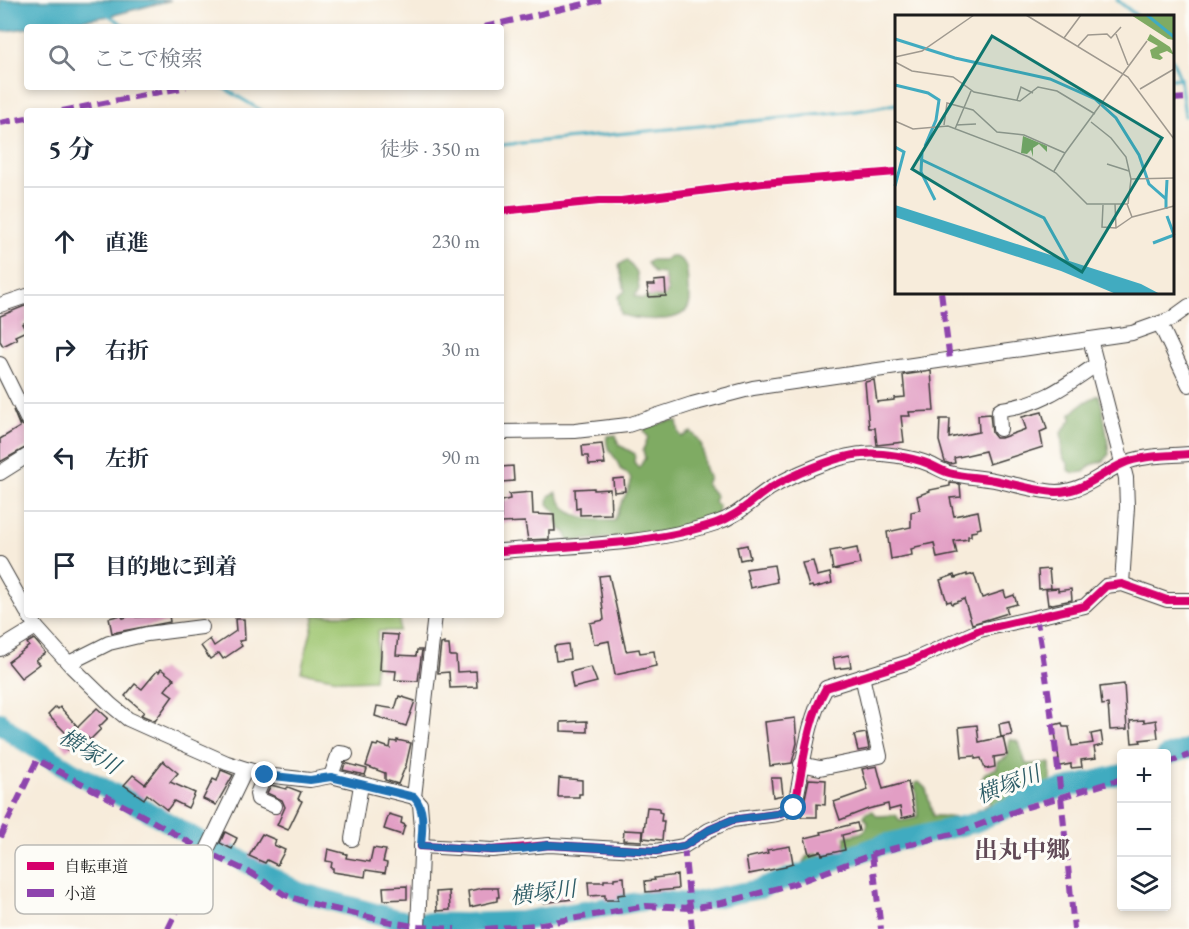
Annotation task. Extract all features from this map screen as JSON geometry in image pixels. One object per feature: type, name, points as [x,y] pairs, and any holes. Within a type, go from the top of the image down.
[{"type":"street","points":[[0,305],[24,297]]},
{"type":"street","points":[[504,432],[574,431],[628,424],[753,388],[1132,333],[1171,319],[1189,306]]},
{"type":"street","points":[[1160,324],[1189,385]]},
{"type":"street","points":[[1090,339],[1126,478],[1127,507],[1122,584]]},
{"type":"street","points":[[0,364],[24,413]]},
{"type":"street","points":[[1000,429],[999,411],[1034,403],[1048,397],[1097,364]]},
{"type":"street","points":[[504,551],[620,542],[675,534],[717,523],[738,514],[770,489],[826,463],[845,456],[864,453],[928,464],[952,474],[1054,492],[1082,487],[1123,463],[1142,458],[1189,454]]},
{"type":"street","points":[[0,473],[24,458]]},
{"type":"street","points":[[0,564],[24,606]]},
{"type":"street","points":[[421,846],[492,850],[549,845],[656,851],[684,846],[709,830],[732,820],[777,814],[794,808],[801,764],[816,705],[826,688],[909,662],[980,630],[1085,606],[1106,586],[1122,584],[1167,600],[1189,600]]},
{"type":"street","points":[[0,649],[31,618],[69,663],[128,719],[200,752],[265,775],[310,780],[331,777],[414,797],[422,811],[418,929]]},
{"type":"street","points":[[414,797],[435,618]]},
{"type":"street","points":[[69,663],[109,643],[147,634],[202,627]]},
{"type":"street","points":[[801,764],[820,768],[880,756],[862,676]]},
{"type":"street","points":[[331,777],[339,753],[346,754]]},
{"type":"street","points":[[209,845],[246,769]]},
{"type":"street","points":[[265,775],[257,794],[258,799],[275,806]]},
{"type":"street","points":[[352,839],[362,785]]},
{"type":"green space","points":[[670,256],[681,260],[686,267],[690,298],[689,306],[685,311],[673,318],[658,319],[632,318],[621,314],[618,297],[625,291],[619,265],[627,260],[637,273],[639,289],[635,296],[642,299],[652,295],[661,298],[668,292],[664,274],[654,273],[647,263],[651,260],[664,260]]},
{"type":"green space","points":[[1099,395],[1109,454],[1104,461],[1091,465],[1084,472],[1074,473],[1068,470],[1068,463],[1062,456],[1061,433],[1071,420],[1071,414],[1074,411]]},
{"type":"green space","points":[[677,421],[682,437],[691,432],[701,443],[704,465],[709,477],[706,484],[716,496],[714,502],[719,506],[718,515],[675,530],[568,542],[566,532],[560,529],[557,521],[558,515],[548,504],[549,496],[556,492],[566,509],[579,517],[614,521],[631,480],[630,476],[620,469],[607,446],[607,436],[616,435],[619,445],[635,454],[634,462],[639,468],[645,458],[643,450],[648,437],[644,431],[646,427]]},
{"type":"green space","points":[[314,618],[400,618],[399,631],[378,631],[374,680],[349,681],[301,672]]},
{"type":"green space","points":[[1010,739],[1019,742],[1026,764],[1050,763],[1051,784],[1046,795],[1018,806],[1005,804],[968,821],[893,837],[861,857],[816,873],[811,874],[803,870],[803,862],[807,856],[844,852],[845,837],[865,830],[868,822],[864,817],[865,813],[873,811],[877,816],[896,815],[900,821],[918,816],[915,783],[919,782],[926,789],[933,816],[962,817],[990,804],[982,778],[985,773],[997,768],[998,762],[1007,757]]},
{"type":"water","points":[[0,0],[171,0],[110,16],[55,24],[24,24],[24,29],[0,32]]},
{"type":"building","points":[[665,280],[666,296],[649,297],[647,285],[655,285],[654,281]]},
{"type":"building","points":[[24,306],[24,323],[22,324],[24,332],[15,336],[17,339],[3,346],[0,341],[0,316]]},
{"type":"building","points":[[931,371],[934,411],[909,412],[910,416],[901,416],[904,442],[877,445],[875,428],[869,428],[865,382],[874,380],[877,402],[894,400],[894,398],[905,397],[903,375]]},
{"type":"building","points":[[13,410],[19,423],[24,426],[24,449],[0,462],[0,439],[20,427]]},
{"type":"building","points":[[1042,412],[1047,429],[1040,432],[1043,447],[989,464],[985,451],[954,458],[955,463],[945,462],[939,441],[940,419],[950,419],[949,438],[979,432],[978,415],[990,414],[992,433],[996,438],[1001,438],[1026,429],[1022,417]]},
{"type":"building","points":[[602,444],[605,464],[589,465],[588,456],[583,456],[582,446]]},
{"type":"building","points":[[513,466],[514,481],[504,482],[504,467]]},
{"type":"building","points":[[624,478],[625,491],[614,492],[613,479]]},
{"type":"building","points":[[950,483],[960,484],[961,497],[950,498],[954,516],[978,511],[981,528],[971,532],[968,539],[954,541],[957,554],[937,558],[934,543],[911,549],[912,555],[891,559],[887,532],[911,527],[911,512],[920,510],[917,496],[930,490],[950,486]]},
{"type":"building","points":[[594,488],[594,490],[610,489],[611,514],[580,515],[580,508],[576,509],[575,489]]},
{"type":"building","points":[[532,492],[533,514],[554,515],[555,531],[549,531],[549,539],[528,540],[525,522],[504,523],[504,500],[510,499],[509,494]]},
{"type":"building","points":[[747,545],[750,558],[740,560],[737,547]]},
{"type":"building","points":[[857,548],[860,564],[833,570],[830,551]]},
{"type":"building","points":[[813,561],[817,576],[830,573],[832,583],[809,587],[802,563]]},
{"type":"building","points":[[774,565],[777,582],[750,588],[746,569]]},
{"type":"building","points":[[1049,569],[1051,588],[1039,589],[1038,570]]},
{"type":"building","points":[[967,574],[967,576],[974,574],[982,598],[1004,591],[1006,598],[1014,595],[1017,604],[1006,607],[1008,613],[972,624],[964,599],[952,604],[951,601],[947,602],[940,580],[954,575],[955,578]]},
{"type":"building","points":[[609,575],[626,651],[639,649],[640,653],[654,651],[656,666],[615,675],[609,641],[594,644],[590,623],[604,620],[599,576]]},
{"type":"building","points":[[1058,588],[1058,591],[1071,589],[1072,600],[1048,605],[1046,589]]},
{"type":"building","points":[[109,618],[169,618],[170,622],[112,633]]},
{"type":"building","points":[[235,619],[244,619],[245,640],[239,641],[242,646],[223,659],[219,653],[210,659],[201,646],[210,639],[214,646],[236,631]]},
{"type":"building","points":[[382,634],[398,635],[396,655],[416,656],[417,650],[422,650],[418,681],[395,680],[396,671],[380,670]]},
{"type":"building","points":[[34,639],[46,653],[36,660],[40,664],[21,678],[8,662],[29,646],[27,643]]},
{"type":"building","points":[[444,643],[444,645],[449,645],[450,656],[456,656],[457,672],[476,671],[477,687],[450,688],[449,672],[438,673],[441,644]]},
{"type":"building","points":[[568,644],[570,659],[556,661],[554,646]]},
{"type":"building","points":[[849,655],[851,667],[835,669],[833,658]]},
{"type":"building","points":[[591,667],[597,682],[573,688],[570,672]]},
{"type":"building","points":[[161,669],[174,679],[165,690],[173,696],[155,721],[141,715],[144,712],[125,696],[135,684],[142,689]]},
{"type":"building","points":[[1124,684],[1127,729],[1110,730],[1108,704],[1102,705],[1100,687]]},
{"type":"building","points":[[399,696],[415,701],[406,726],[375,716],[377,706],[395,709]]},
{"type":"building","points":[[56,707],[58,709],[60,707],[78,727],[97,708],[108,718],[90,740],[87,737],[66,750],[61,742],[70,737],[48,715]]},
{"type":"building","points":[[795,718],[797,743],[792,763],[770,766],[765,722]]},
{"type":"building","points":[[1144,720],[1144,722],[1156,720],[1158,738],[1132,743],[1130,721]]},
{"type":"building","points":[[587,721],[587,732],[561,731],[561,722]]},
{"type":"building","points":[[1009,722],[1012,735],[1001,737],[999,724]]},
{"type":"building","points":[[1062,723],[1063,727],[1069,727],[1072,746],[1093,743],[1091,734],[1101,732],[1103,745],[1094,747],[1096,758],[1081,760],[1082,767],[1071,768],[1071,764],[1060,766],[1054,725]]},
{"type":"building","points":[[977,725],[979,742],[1003,737],[1007,755],[994,757],[995,767],[985,769],[981,758],[962,757],[959,727]]},
{"type":"building","points":[[866,733],[869,749],[858,751],[854,735]]},
{"type":"building","points":[[397,740],[411,743],[406,765],[398,784],[385,780],[385,773],[366,766],[373,745],[378,744],[390,748],[391,741],[397,742]]},
{"type":"building","points":[[163,761],[178,773],[170,782],[195,793],[188,808],[174,801],[167,810],[147,794],[144,799],[124,785],[133,775],[145,784]]},
{"type":"building","points":[[345,763],[367,769],[365,775],[343,770]]},
{"type":"building","points":[[877,766],[883,789],[908,782],[915,815],[902,818],[900,807],[889,810],[888,804],[840,820],[834,802],[868,790],[862,769]]},
{"type":"building","points":[[221,770],[233,775],[216,805],[203,799],[213,779],[217,781]]},
{"type":"building","points":[[559,778],[582,780],[582,794],[579,794],[579,797],[558,797]]},
{"type":"building","points":[[771,778],[781,778],[783,795],[773,797]]},
{"type":"building","points":[[809,779],[826,780],[825,805],[817,804],[817,817],[801,817]]},
{"type":"building","points":[[271,785],[286,789],[288,787],[301,792],[298,799],[302,801],[288,830],[277,825],[285,807],[282,800],[267,793]]},
{"type":"building","points":[[647,807],[659,808],[659,812],[662,813],[661,821],[664,821],[662,840],[643,838]]},
{"type":"building","points":[[389,814],[402,818],[401,823],[405,825],[402,835],[384,829]]},
{"type":"building","points":[[857,823],[859,831],[842,835],[845,850],[822,855],[821,851],[809,854],[805,838]]},
{"type":"building","points":[[624,830],[643,831],[642,841],[623,840]]},
{"type":"building","points":[[225,832],[237,838],[232,849],[220,843]]},
{"type":"building","points":[[262,834],[276,840],[274,845],[285,850],[277,865],[249,856]]},
{"type":"building","points":[[790,846],[793,863],[786,867],[749,874],[746,858],[768,853],[767,850]]},
{"type":"building","points":[[373,848],[386,850],[383,862],[387,863],[385,873],[366,870],[365,877],[333,872],[332,862],[326,861],[328,849],[347,854],[346,858],[370,862]]},
{"type":"building","points":[[677,875],[678,889],[646,892],[645,881]]},
{"type":"building","points":[[624,877],[625,894],[618,895],[618,900],[605,900],[605,895],[589,896],[588,882],[604,882],[604,880]]},
{"type":"building","points":[[570,885],[572,899],[543,903],[540,901],[539,890]]},
{"type":"building","points":[[407,886],[407,899],[384,900],[383,887]]},
{"type":"building","points":[[498,888],[497,901],[470,907],[468,891]]},
{"type":"building","points":[[449,891],[450,910],[437,911],[436,892]]},
{"type":"waterway","points":[[1117,0],[1136,15]]},
{"type":"waterway","points":[[108,15],[122,24]]},
{"type":"waterway","points":[[1174,64],[1180,78],[1185,116]]},
{"type":"waterway","points":[[1174,79],[1180,78]]},
{"type":"waterway","points":[[227,90],[257,108]]},
{"type":"waterway","points":[[504,145],[857,111],[895,104]]},
{"type":"waterway","name":"横塚川","points":[[0,722],[16,736],[70,770],[208,845]]},
{"type":"waterway","name":"横塚川","points":[[1171,754],[1189,748]]},
{"type":"waterway","name":"横塚川","points":[[213,848],[236,857],[299,892],[393,918],[415,922],[520,921],[650,900],[688,903],[759,889],[884,844],[974,823],[1037,795],[1117,775]]},
{"type":"marked path","points":[[497,24],[601,0]]},
{"type":"marked path","points":[[78,108],[170,90]]},
{"type":"marked path","points":[[1174,99],[1189,98]]},
{"type":"marked path","points":[[0,123],[24,119]]},
{"type":"marked path","points":[[941,294],[950,360]]},
{"type":"marked path","points":[[1036,617],[1054,734],[1074,929]]},
{"type":"marked path","points":[[1171,761],[1189,755]]},
{"type":"marked path","points":[[0,837],[37,760],[194,845]]},
{"type":"marked path","points":[[485,929],[536,925],[646,906],[690,908],[722,903],[793,884],[879,852],[960,832],[1027,807],[1117,780]]},
{"type":"marked path","points":[[684,846],[692,929]]},
{"type":"marked path","points":[[872,854],[881,929]]},
{"type":"marked path","points":[[213,855],[251,873],[285,895],[309,903],[418,927],[455,929]]},
{"type":"marked path","points":[[168,929],[175,914]]},
{"type":"cycle path","points":[[504,211],[599,201],[621,201],[763,183],[895,172]]},
{"type":"cycle path","points":[[504,551],[638,540],[691,530],[731,516],[769,489],[802,472],[840,458],[862,454],[905,457],[922,461],[946,472],[1056,492],[1083,486],[1130,461],[1146,457],[1189,454]]},
{"type":"cycle path","points":[[421,846],[492,850],[549,845],[656,851],[684,846],[709,830],[732,820],[777,814],[794,808],[809,731],[826,688],[909,662],[980,630],[1085,606],[1106,586],[1122,584],[1167,600],[1189,600]]},
{"type":"district","name":"出丸中郷","points":[[1022,850]]},
{"type":"route","points":[[265,775],[310,780],[331,777],[414,797],[422,811],[421,846],[492,850],[549,845],[656,851],[684,846],[709,830],[732,820],[777,814],[794,808]]}]
